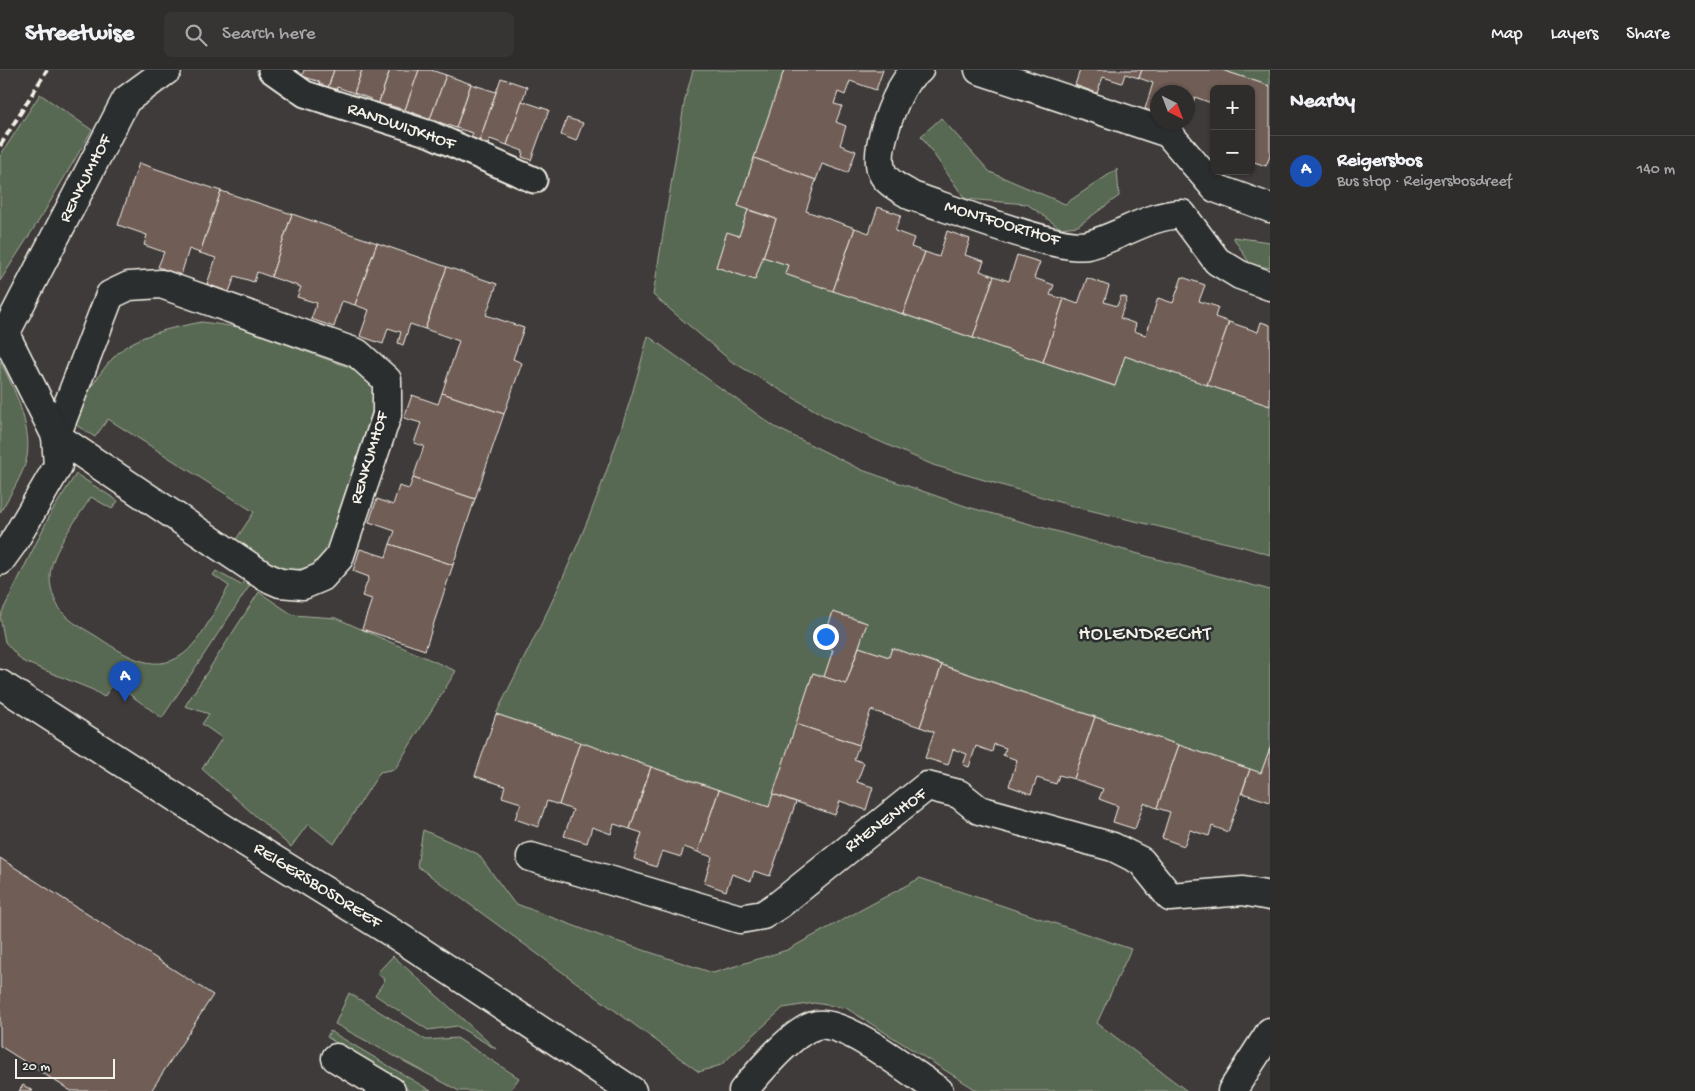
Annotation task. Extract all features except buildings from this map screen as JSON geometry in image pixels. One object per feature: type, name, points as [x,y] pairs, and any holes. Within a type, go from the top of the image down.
[{"type":"street","name":"RENKUMHOF","points":[[0,561],[58,466],[56,436],[5,334],[126,100],[167,70]]},
{"type":"street","name":"RANDWIJKHOF","points":[[271,70],[305,94],[430,134],[534,180]]},
{"type":"street","name":"MONTFOORTHOF","points":[[919,70],[908,79],[895,104],[879,153],[882,174],[894,185],[912,196],[1059,245],[1087,246],[1167,214],[1182,214],[1217,261],[1240,275],[1270,286]]},
{"type":"street","points":[[979,70],[1168,133],[1215,188],[1270,208]]},
{"type":"street","name":"RENKUMHOF","points":[[161,284],[357,353],[386,380],[387,415],[338,558],[322,577],[303,585],[280,583],[264,576],[56,436],[110,295],[129,286],[161,284]]},
{"type":"street","name":"REIGERSBOSDREEF","points":[[0,684],[284,866],[399,937],[632,1091]]},
{"type":"street","name":"RHENENHOF","points":[[531,857],[740,919],[763,915],[780,904],[927,786],[959,794],[979,810],[1113,847],[1141,861],[1170,897],[1243,891],[1270,896]]},
{"type":"street","points":[[743,1091],[788,1043],[815,1026],[832,1025],[855,1035],[939,1091]]},
{"type":"street","points":[[1232,1091],[1270,1032]]},
{"type":"street","points":[[336,1058],[391,1091]]},
{"type":"green space","points":[[693,70],[784,70],[738,205],[748,210],[739,236],[727,233],[716,267],[755,280],[763,257],[788,265],[785,274],[1114,386],[1125,356],[1270,406],[1270,555],[1244,547],[1076,507],[933,465],[833,421],[731,361],[653,295],[685,99]]},
{"type":"green space","points":[[1222,70],[1270,70],[1270,86]]},
{"type":"green space","points":[[40,94],[92,130],[43,214],[0,281],[0,156]]},
{"type":"green space","points":[[941,118],[990,172],[1065,204],[1117,169],[1119,196],[1078,226],[1060,228],[1027,204],[965,199],[921,136]]},
{"type":"green space","points":[[1233,237],[1270,242],[1270,268],[1250,264]]},
{"type":"green space","points":[[202,322],[238,327],[357,370],[380,388],[338,514],[329,555],[315,564],[291,570],[280,569],[257,559],[233,544],[254,512],[108,419],[95,437],[71,422],[101,372],[116,354],[125,347],[143,337],[172,328]]},
{"type":"green space","points":[[648,336],[775,427],[862,470],[968,507],[1270,590],[1270,748],[1261,773],[892,648],[889,657],[859,647],[867,623],[833,612],[821,646],[833,650],[824,677],[813,673],[769,807],[496,714],[549,609],[590,515],[622,427]]},
{"type":"green space","points":[[0,361],[21,408],[28,445],[27,457],[22,471],[0,513]]},
{"type":"green space","points":[[76,474],[118,501],[112,509],[91,497],[60,546],[51,567],[52,593],[63,613],[77,625],[126,655],[148,662],[171,661],[182,655],[195,642],[208,624],[229,586],[213,575],[216,571],[241,585],[244,581],[250,585],[162,718],[114,683],[104,697],[93,690],[22,661],[5,642],[0,616],[52,511]]},
{"type":"green space","points":[[259,592],[293,615],[336,618],[456,671],[395,769],[380,772],[334,844],[308,824],[291,847],[202,769],[222,738],[202,724],[209,714],[185,706]]},
{"type":"green space","points":[[423,830],[478,854],[514,903],[601,936],[713,973],[787,950],[920,878],[1131,949],[1097,1023],[1187,1091],[978,1091],[846,1008],[814,1003],[783,1008],[721,1065],[699,1072],[417,866]]},
{"type":"green space","points":[[393,956],[496,1049],[457,1026],[428,1030],[375,995],[385,980],[377,973]]},
{"type":"green space","points":[[349,993],[426,1040],[457,1038],[519,1078],[510,1091],[459,1091],[335,1024]]},
{"type":"green space","points":[[330,1031],[431,1091],[410,1091],[327,1037]]},
{"type":"railway","points":[[0,146],[47,70]]},
{"type":"place","name":"Reigersbos","points":[[125,702]]},
{"type":"district","name":"HOLENDRECHT","points":[[1145,635]]}]
